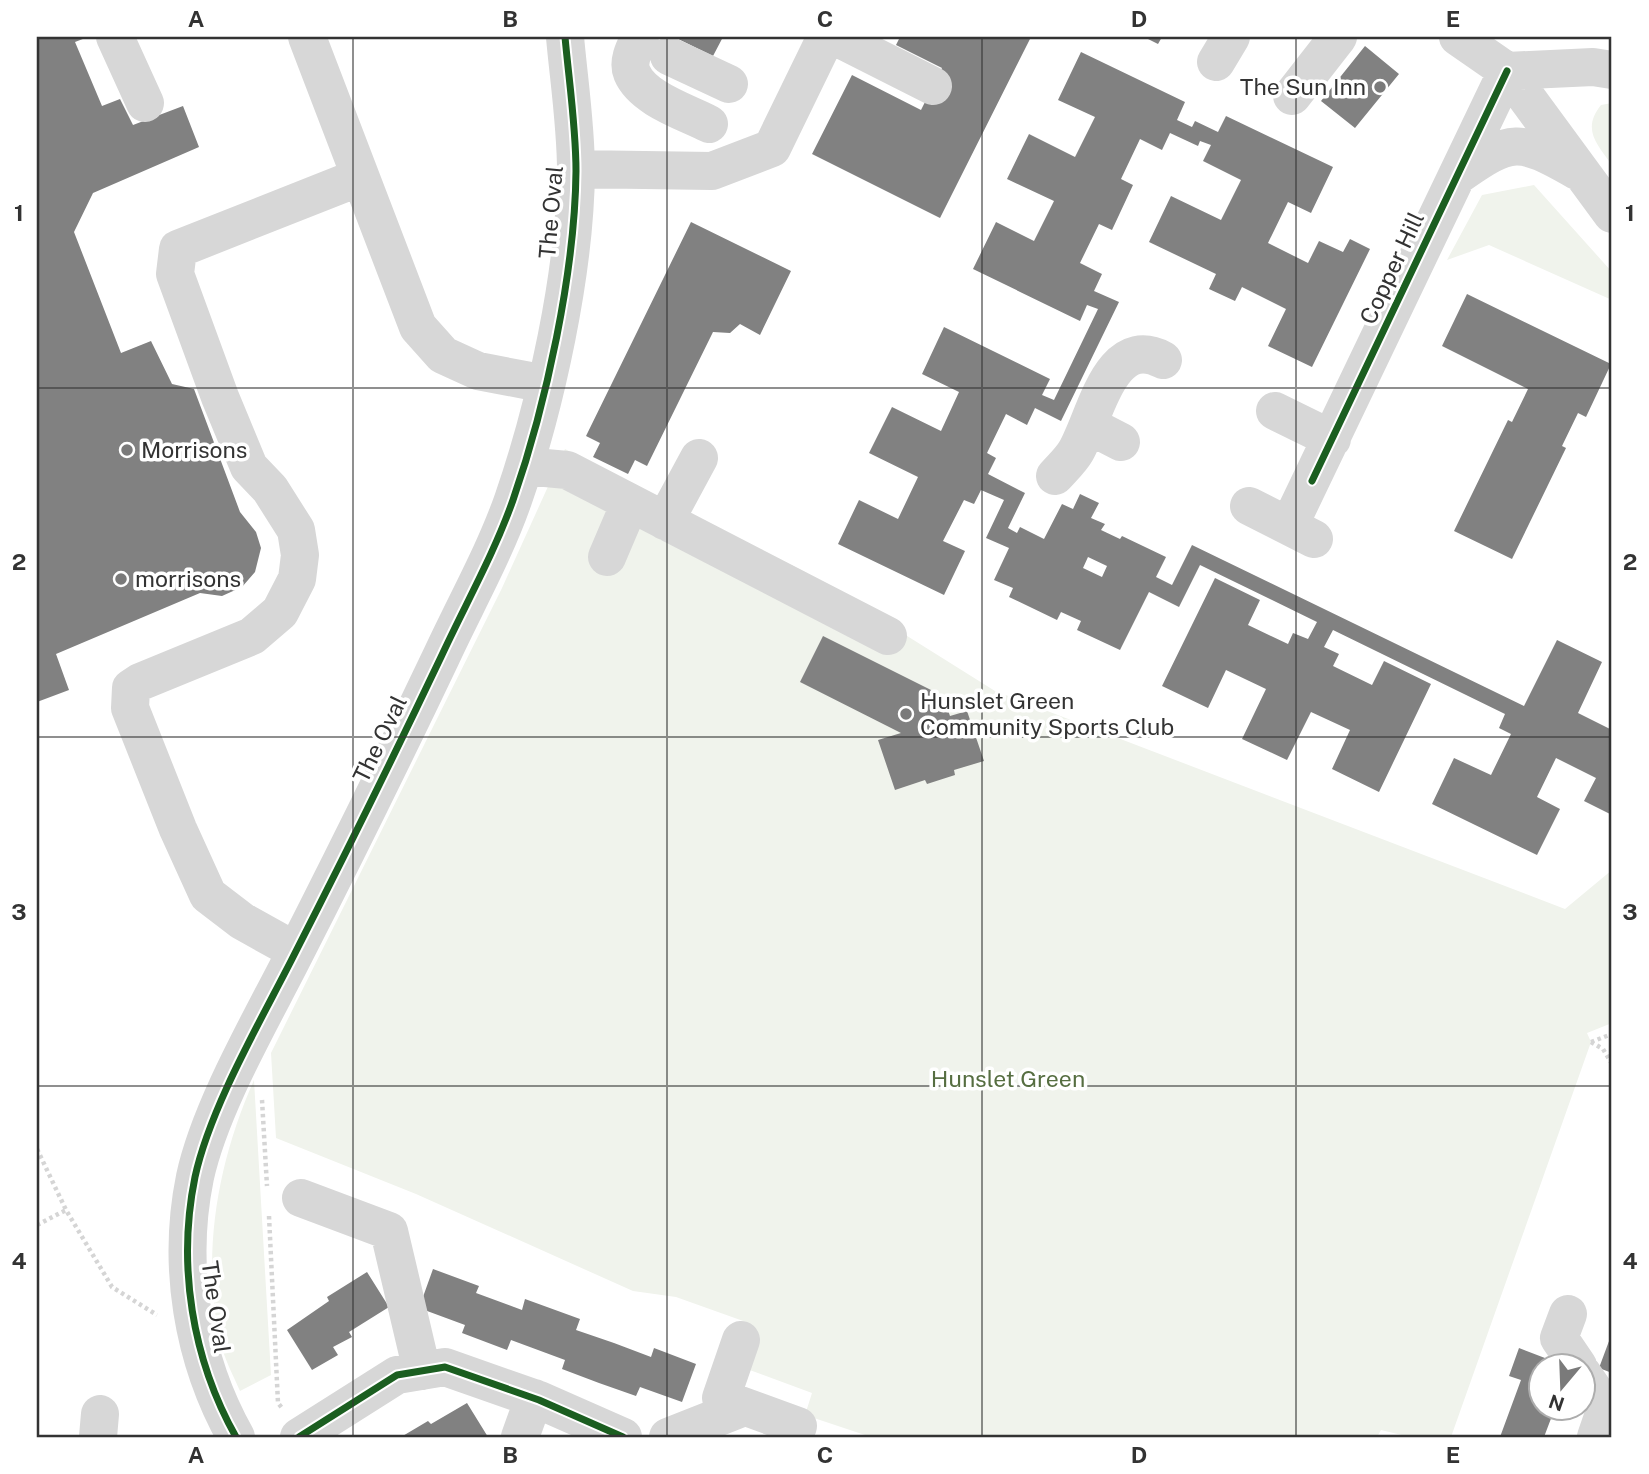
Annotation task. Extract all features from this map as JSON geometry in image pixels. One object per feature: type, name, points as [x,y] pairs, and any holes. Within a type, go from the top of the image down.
[{"type":"street","points":[[115,37],[145,103]]},
{"type":"street","points":[[307,37],[418,327],[443,355],[478,370],[546,384]]},
{"type":"street","name":"The Oval","points":[[236,1437],[219,1407],[196,1333],[189,1260],[190,1219],[196,1175],[212,1124],[497,539],[524,466],[546,384],[562,300],[576,169],[565,37]]},
{"type":"street","points":[[576,169],[712,171],[772,148],[826,37]]},
{"type":"street","points":[[836,37],[933,86]]},
{"type":"street","points":[[1292,96],[1338,37]]},
{"type":"street","points":[[1458,37],[1507,71],[1612,214]]},
{"type":"street","points":[[709,124],[648,92],[632,73],[630,58],[654,46],[729,84]]},
{"type":"street","points":[[1507,71],[1593,67],[1612,70]]},
{"type":"street","name":"Copper Hill","points":[[1249,506],[1302,532],[1312,481],[1507,71]]},
{"type":"street","name":"Copper Hill","points":[[1457,176],[1492,151],[1513,144],[1540,150],[1579,172]]},
{"type":"street","points":[[296,951],[242,921],[208,895],[177,829],[130,708],[130,698],[131,688],[140,682],[252,636],[280,612],[297,579],[300,555],[296,530],[270,489],[248,467],[220,397],[175,274],[178,249],[360,177]]},
{"type":"street","points":[[1055,476],[1075,453],[1104,434],[1116,365],[1131,355],[1148,352],[1163,360]]},
{"type":"street","points":[[1275,411],[1332,439]]},
{"type":"street","points":[[665,521],[699,458]]},
{"type":"street","points":[[524,466],[567,470],[888,636]]},
{"type":"street","points":[[607,557],[630,503]]},
{"type":"street","points":[[279,1199],[389,1231],[422,1371]]},
{"type":"street","points":[[1568,1314],[1559,1338],[1568,1352]]},
{"type":"street","points":[[741,1340],[720,1398],[798,1426],[794,1437]]},
{"type":"street","points":[[300,1436],[397,1375],[445,1367],[534,1398],[623,1437]]},
{"type":"street","points":[[520,1437],[534,1398]]},
{"type":"street","points":[[668,1437],[744,1407]]},
{"type":"path","points":[[1612,1034],[1591,1042],[1603,1049],[1612,1064]]},
{"type":"path","points":[[261,1095],[279,1199],[278,1403],[300,1436]]},
{"type":"path","points":[[37,1149],[66,1210],[112,1287],[173,1325],[196,1333]]},
{"type":"path","points":[[37,1225],[66,1210]]},
{"type":"green space","points":[[1612,103],[1612,165],[1596,143],[1592,121],[1601,105]]},
{"type":"green space","points":[[1534,185],[1612,272],[1612,300],[1489,245],[1447,260],[1482,195]]},
{"type":"green space","name":"Hunslet Green","points":[[565,449],[805,572],[995,691],[1565,909],[1612,870],[1612,1023],[1587,1033],[1591,1042],[1451,1437],[1410,1437],[1381,1430],[1377,1437],[871,1437],[805,1415],[812,1393],[747,1369],[746,1322],[676,1297],[633,1291],[416,1194],[276,1138],[271,1053],[502,588]]},
{"type":"green space","points":[[254,1080],[271,1375],[240,1391],[220,1341],[212,1274],[213,1241],[222,1175],[241,1111]]},
{"type":"building","name":"Morrisons","points":[[37,37],[88,37],[75,42],[102,106],[120,99],[133,125],[183,106],[199,147],[93,193],[74,232],[121,353],[151,341],[172,384],[194,389],[240,512],[256,532],[261,548],[255,572],[242,587],[222,596],[200,593],[56,654],[69,690],[37,702]]},
{"type":"building","points":[[674,37],[723,37],[713,56]]},
{"type":"building","points":[[900,37],[1031,37],[940,218],[812,154],[852,75],[921,110],[942,68],[896,45]]},
{"type":"building","points":[[1144,37],[1162,37],[1158,44]]},
{"type":"building","points":[[1365,46],[1399,74],[1355,128],[1321,101]]},
{"type":"building","points":[[1081,52],[1185,102],[1177,120],[1192,127],[1195,121],[1218,132],[1226,116],[1333,167],[1311,213],[1288,202],[1268,243],[1308,263],[1319,241],[1343,252],[1350,239],[1370,249],[1312,367],[1268,346],[1286,309],[1242,287],[1235,301],[1209,289],[1216,274],[1149,242],[1171,196],[1221,220],[1241,180],[1203,161],[1211,145],[1200,141],[1198,146],[1170,133],[1162,150],[1140,139],[1121,179],[1133,185],[1112,230],[1099,224],[1080,263],[1102,274],[1094,291],[1119,302],[1061,421],[1035,408],[1027,425],[1006,414],[987,453],[996,458],[988,474],[1025,493],[1008,528],[1017,533],[1020,527],[1044,539],[1062,504],[1073,509],[1080,494],[1099,503],[1091,518],[1105,524],[1101,530],[1120,539],[1122,536],[1166,557],[1156,577],[1172,585],[1192,545],[1524,706],[1557,640],[1602,662],[1578,713],[1612,730],[1612,815],[1584,801],[1596,778],[1556,758],[1537,797],[1560,809],[1537,855],[1432,804],[1454,758],[1491,775],[1511,734],[1499,728],[1505,714],[1333,630],[1324,647],[1339,654],[1333,666],[1372,685],[1384,661],[1431,684],[1379,792],[1332,769],[1350,730],[1311,712],[1287,760],[1242,739],[1266,689],[1226,670],[1208,708],[1162,686],[1215,578],[1260,600],[1248,625],[1288,644],[1293,633],[1308,639],[1317,622],[1200,565],[1179,607],[1149,592],[1120,650],[1077,630],[1081,621],[1061,612],[1057,620],[1009,597],[1013,588],[994,580],[1009,548],[986,538],[1004,500],[981,490],[974,504],[964,500],[943,541],[965,551],[944,595],[838,544],[859,500],[898,519],[918,477],[869,453],[892,407],[941,431],[959,392],[922,374],[944,327],[1050,379],[1042,395],[1054,400],[1098,309],[1087,305],[1080,321],[973,269],[996,222],[1034,241],[1054,201],[1007,179],[1029,134],[1075,157],[1095,117],[1058,100]],"holes":[[[1088,557],[1107,566],[1102,577],[1083,568]]]},
{"type":"building","points":[[691,222],[791,271],[760,335],[740,324],[730,333],[713,332],[647,466],[635,460],[628,474],[593,457],[600,443],[586,436]]},
{"type":"building","points":[[1467,294],[1611,364],[1586,417],[1578,413],[1562,446],[1566,448],[1512,559],[1454,531],[1508,420],[1512,422],[1528,389],[1442,346]]},
{"type":"building","name":"Hunslet Green Community Sports Club","points":[[823,636],[943,696],[950,716],[967,711],[984,761],[954,770],[955,775],[927,784],[925,780],[895,790],[878,740],[901,733],[800,682]]},
{"type":"building","points":[[433,1269],[479,1286],[476,1293],[522,1310],[525,1299],[580,1319],[576,1330],[651,1357],[654,1348],[696,1364],[682,1402],[640,1387],[636,1396],[562,1369],[565,1360],[511,1340],[507,1350],[462,1333],[465,1325],[419,1308]]},
{"type":"building","points":[[367,1272],[389,1307],[349,1332],[352,1337],[333,1347],[338,1355],[312,1370],[287,1330],[329,1301],[327,1297]]},
{"type":"building","points":[[1612,1333],[1612,1373],[1599,1368]]},
{"type":"building","points":[[1519,1348],[1529,1352],[1526,1352],[1526,1422],[1550,1422],[1544,1437],[1500,1437],[1521,1380],[1509,1376]]},
{"type":"building","points":[[467,1403],[488,1437],[401,1437],[428,1421],[431,1424]]},
{"type":"cycle path","points":[[236,1437],[209,1376],[192,1311],[188,1244],[195,1177],[202,1150],[224,1094],[368,808],[479,579],[513,500],[547,381],[570,252],[576,171],[565,37]]},
{"type":"cycle path","points":[[1312,481],[1507,71]]},
{"type":"cycle path","points":[[299,1437],[397,1375],[445,1367],[539,1400],[623,1437]]},
{"type":"place","name":"The Sun Inn","points":[[1380,87]]},
{"type":"place","name":"Morrisons","points":[[127,450]]},
{"type":"place","name":"morrisons","points":[[121,579]]},
{"type":"place","name":"Hunslet Green Community Sports Club","points":[[906,714]]}]
